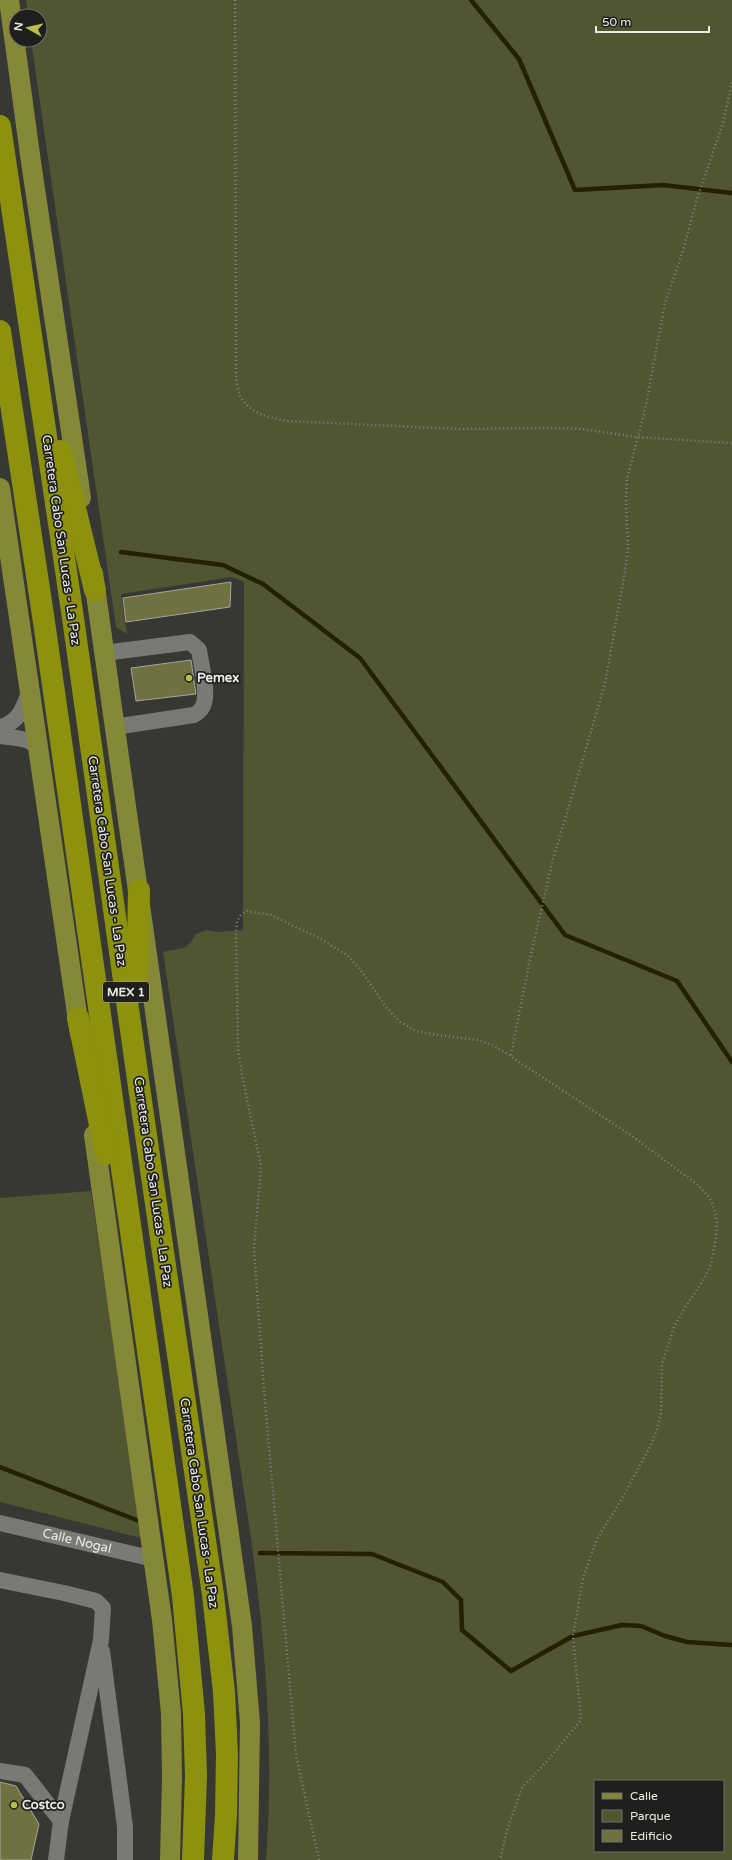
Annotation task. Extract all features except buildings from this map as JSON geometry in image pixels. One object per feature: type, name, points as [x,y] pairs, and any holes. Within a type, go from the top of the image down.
[{"type":"highway","name":"Carretera Cabo San Lucas - La Paz","points":[[0,126],[73,618],[213,1595],[224,1692],[227,1754],[226,1815],[223,1860]]},
{"type":"highway","points":[[29,321],[95,590]]},
{"type":"highway","name":"MEX 1","points":[[0,331],[44,622],[183,1596],[190,1656],[194,1714],[196,1776],[193,1860]]},
{"type":"highway","points":[[139,890],[136,987],[144,1043],[140,1094]]},
{"type":"highway","points":[[78,1018],[106,1154],[116,1215],[142,1307]]},
{"type":"main road","points":[[9,0],[31,162],[139,890],[242,1626],[248,1684],[250,1750],[248,1860]]},
{"type":"main road","points":[[0,488],[78,1018],[154,1559],[171,1713],[172,1777],[170,1860]]},
{"type":"street","points":[[104,653],[190,642],[199,650],[204,685],[204,704],[200,711],[194,715],[114,727]]},
{"type":"street","points":[[0,728],[12,723],[19,717],[30,690]]},
{"type":"street","points":[[0,736],[32,742],[38,750]]},
{"type":"street","name":"Calle Nogal","points":[[0,1523],[154,1559]]},
{"type":"street","points":[[0,1580],[96,1601],[102,1608],[101,1640],[124,1827],[125,1860]]},
{"type":"street","points":[[56,1860],[61,1821],[101,1640]]},
{"type":"street","points":[[0,1771],[25,1775],[61,1821]]},
{"type":"path","points":[[235,0],[236,378],[240,396],[253,410],[267,417],[288,421],[458,429],[550,428],[582,430],[637,437],[732,443]]},
{"type":"path","points":[[511,1056],[530,958],[552,863],[604,684],[626,565],[628,545],[626,490],[644,410],[665,302],[683,251],[696,202],[723,123],[732,82]]},
{"type":"path","points":[[319,1860],[296,1755],[264,1390],[254,1248],[261,1166],[238,1049],[237,921],[241,915],[247,911],[271,915],[322,939],[348,956],[400,1022],[416,1031],[486,1042],[511,1056],[569,1096],[632,1136],[698,1185],[709,1198],[714,1208],[717,1222],[716,1238],[711,1264],[704,1279],[674,1327],[662,1364],[661,1413],[657,1429],[620,1502],[597,1539],[583,1578],[573,1636],[580,1720],[548,1760],[522,1788],[507,1830],[500,1860]]},
{"type":"green space","points":[[26,0],[732,0],[732,1860],[266,1860],[269,1741],[265,1663],[257,1585],[163,952],[183,948],[190,943],[196,934],[207,930],[217,932],[243,930],[244,582],[232,577],[121,594],[127,634],[116,627],[32,48],[48,48],[48,8],[27,8]]},
{"type":"green space","points":[[91,1191],[142,1534],[141,1538],[0,1502],[0,1198]]},
{"type":"waterway","points":[[471,0],[519,59],[575,190],[663,185],[732,193]]},
{"type":"waterway","points":[[121,552],[223,565],[263,584],[360,658],[565,935],[677,981],[732,1062]]},
{"type":"waterway","points":[[0,1467],[139,1521]]},
{"type":"waterway","points":[[260,1553],[372,1554],[443,1582],[461,1600],[462,1630],[511,1671],[573,1636],[622,1625],[641,1626],[665,1636],[687,1642],[732,1645]]},
{"type":"place","name":"Pemex","points":[[189,678]]},
{"type":"place","name":"Costco","points":[[14,1805]]}]
